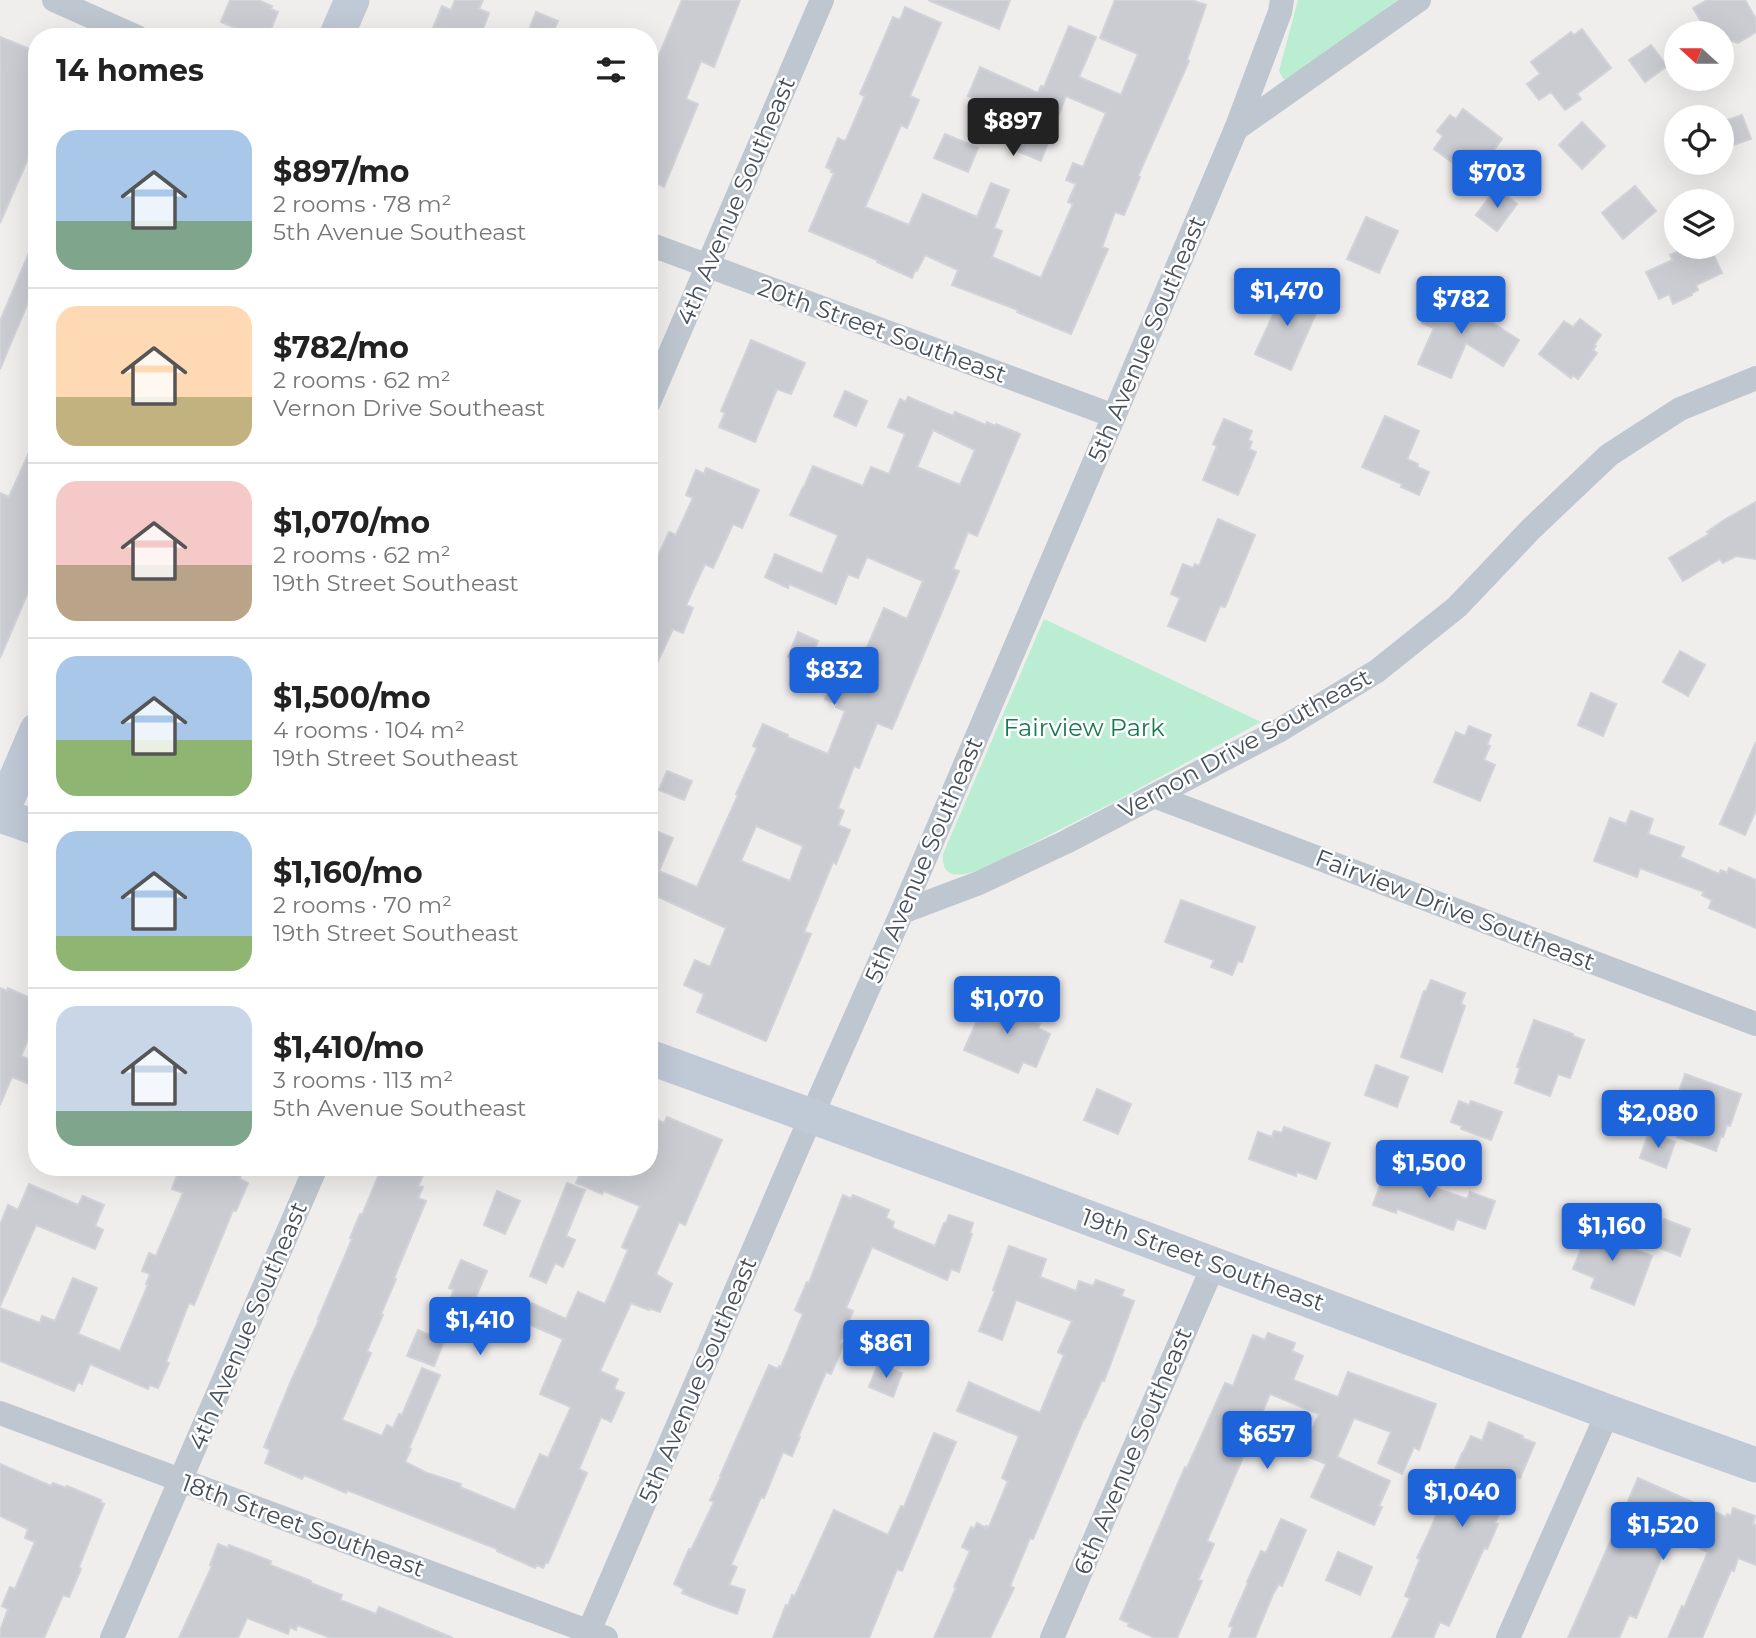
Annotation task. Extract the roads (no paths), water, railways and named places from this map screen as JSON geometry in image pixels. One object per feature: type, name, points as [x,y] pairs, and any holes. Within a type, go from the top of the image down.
[{"type":"main road","points":[[340,28],[352,0]]},
{"type":"main road","points":[[28,751],[0,815],[28,825]]},
{"type":"main road","name":"19th Street Southeast","points":[[658,1060],[1756,1465]]},
{"type":"street","points":[[54,0],[117,28]]},
{"type":"street","name":"4th Avenue Southeast","points":[[658,381],[822,0]]},
{"type":"street","name":"5th Avenue Southeast","points":[[593,1636],[811,1116],[902,912],[1236,129],[1280,12],[1282,0]]},
{"type":"street","points":[[1236,129],[1419,0]]},
{"type":"street","name":"20th Street Southeast","points":[[658,248],[1114,416]]},
{"type":"street","name":"Vernon Drive Southeast","points":[[902,912],[979,884],[1066,842],[1280,730],[1377,671],[1457,607],[1531,529],[1608,455],[1680,409],[1756,378]]},
{"type":"street","name":"Fairview Drive Southeast","points":[[1154,796],[1756,1024]]},
{"type":"street","name":"4th Avenue Southeast","points":[[112,1638],[312,1176]]},
{"type":"street","name":"6th Avenue Southeast","points":[[1052,1638],[1214,1264]]},
{"type":"street","points":[[1508,1638],[1608,1412]]},
{"type":"street","name":"18th Street Southeast","points":[[0,1413],[593,1636]]},
{"type":"park label","name":"Fairview Park","points":[[1084,728]]}]
